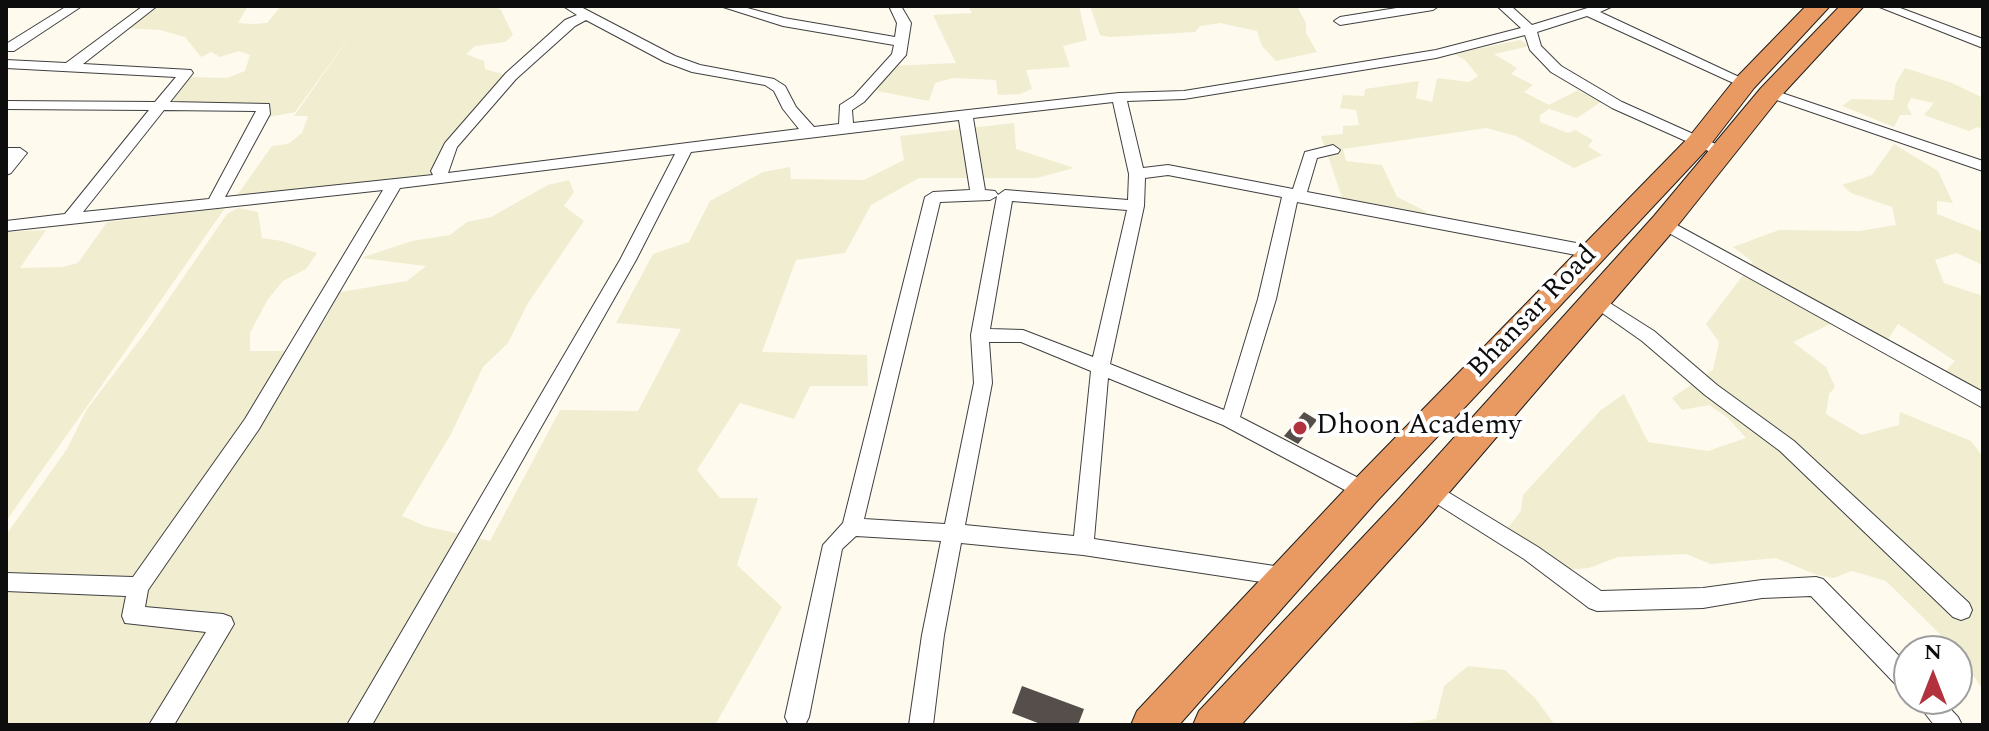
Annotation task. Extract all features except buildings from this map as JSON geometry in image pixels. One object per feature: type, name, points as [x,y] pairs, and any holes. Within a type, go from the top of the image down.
[{"type":"highway","name":"Bhansar Road","points":[[1214,725],[1409,513],[1664,223],[1711,148],[1819,6]]},
{"type":"highway","name":"Bhansar Road","points":[[1758,88],[1853,6]]},
{"type":"highway","name":"Bhansar Road","points":[[1152,725],[1365,491],[1592,252],[1711,148]]},
{"type":"street","points":[[7,49],[76,6]]},
{"type":"street","points":[[71,66],[151,6]]},
{"type":"street","points":[[569,6],[697,69],[769,82],[780,89],[790,109],[810,132]]},
{"type":"street","points":[[726,6],[783,22],[900,42]]},
{"type":"street","points":[[846,127],[845,108],[859,99],[899,55],[904,23],[895,6]]},
{"type":"street","points":[[1340,21],[1433,6]]},
{"type":"street","points":[[1503,6],[1530,30],[1535,47],[1556,69],[1617,105],[1711,148]]},
{"type":"street","points":[[6,226],[441,176],[524,170],[846,127],[1119,97],[1184,95],[1436,54],[1607,6]]},
{"type":"street","points":[[1883,6],[1983,44]]},
{"type":"street","points":[[1588,12],[1758,88],[1983,166]]},
{"type":"street","points":[[441,176],[439,171],[450,146],[511,76],[570,23],[585,16]]},
{"type":"street","points":[[6,64],[186,73],[71,217]]},
{"type":"street","points":[[1083,546],[1100,367],[1136,206],[1137,174],[1119,97]]},
{"type":"street","points":[[6,105],[159,109],[264,107],[215,202]]},
{"type":"street","points":[[965,114],[978,195]]},
{"type":"street","points":[[359,725],[628,260],[686,147]]},
{"type":"street","points":[[1230,420],[1294,196],[1310,155],[1333,150]]},
{"type":"street","points":[[6,153],[20,153],[6,170]]},
{"type":"street","points":[[1137,174],[1168,170],[1592,252]]},
{"type":"street","points":[[161,725],[223,624],[133,616],[138,587],[252,424],[396,182]]},
{"type":"street","points":[[797,717],[833,545],[852,527],[933,197],[1005,195],[1136,206]]},
{"type":"street","points":[[921,725],[933,635],[983,383],[980,335],[1005,195]]},
{"type":"street","points":[[1664,223],[1983,401]]},
{"type":"street","points":[[1594,299],[1648,336],[1711,390],[1787,446],[1961,610]]},
{"type":"street","points":[[980,335],[1023,336],[1100,367],[1230,420],[1365,491]]},
{"type":"street","points":[[1428,488],[1531,553],[1597,601],[1703,598],[1762,589],[1816,586],[1893,665]]},
{"type":"street","points":[[852,527],[1083,546],[1288,577]]},
{"type":"street","points":[[9,587],[138,587]]},
{"type":"shaded area","points":[[152,6],[248,6],[238,23],[253,24],[267,23],[281,6],[494,6],[501,10],[513,35],[505,42],[475,46],[466,54],[484,61],[485,69],[508,76],[449,143],[431,176],[233,201],[272,146],[288,144],[302,133],[308,116],[294,116],[356,28],[295,112],[269,117],[266,113],[270,103],[164,104],[187,77],[227,78],[245,71],[250,55],[239,51],[220,57],[211,52],[201,57],[185,37],[160,30],[119,28]]},
{"type":"shaded area","points":[[968,6],[1079,6],[1087,40],[1063,46],[1070,67],[1026,70],[1032,89],[1020,94],[998,95],[996,80],[953,78],[935,83],[929,101],[877,91],[890,66],[956,63],[933,15],[972,13]]},
{"type":"shaded area","points":[[1090,6],[1297,6],[1306,23],[1306,33],[1317,52],[1276,61],[1262,46],[1257,31],[1220,23],[1200,26],[1195,32],[1100,35]]},
{"type":"shaded area","points":[[1520,40],[1530,46],[1494,54],[1517,68],[1511,74],[1533,85],[1524,92],[1549,105],[1578,90],[1601,102],[1577,118],[1549,109],[1540,115],[1540,122],[1568,133],[1575,130],[1593,140],[1588,146],[1602,155],[1574,168],[1516,136],[1486,128],[1343,149],[1346,161],[1382,165],[1397,197],[1427,212],[1419,215],[1344,203],[1321,136],[1343,134],[1343,126],[1359,125],[1356,110],[1340,108],[1343,95],[1364,96],[1365,89],[1419,81],[1416,98],[1432,102],[1437,78],[1469,82],[1478,76],[1465,60],[1454,54]]},
{"type":"shaded area","points":[[1905,68],[1952,83],[1983,98],[1983,130],[1977,127],[1969,131],[1924,115],[1934,103],[1911,98],[1907,106],[1912,115],[1900,115],[1894,127],[1842,106],[1852,99],[1893,100],[1896,83]]},
{"type":"shaded area","points":[[1014,123],[1016,149],[1074,168],[1037,178],[919,178],[871,205],[845,253],[796,260],[762,352],[867,355],[868,386],[810,386],[794,419],[740,403],[697,470],[720,498],[758,498],[737,565],[782,607],[715,725],[6,725],[6,535],[67,449],[87,409],[148,329],[227,214],[238,208],[258,212],[262,238],[317,253],[306,269],[283,281],[268,299],[250,333],[250,351],[301,351],[323,323],[340,292],[407,281],[426,266],[361,258],[412,241],[450,235],[467,222],[491,217],[548,185],[569,180],[574,192],[564,206],[584,221],[528,303],[508,343],[483,367],[451,434],[402,516],[425,526],[490,541],[560,410],[638,411],[681,329],[616,323],[653,254],[689,242],[710,201],[763,172],[790,167],[791,179],[864,180],[904,160],[900,136]]},
{"type":"shaded area","points":[[1894,144],[1938,171],[1953,203],[1937,201],[1937,214],[1983,232],[1983,265],[1956,253],[1935,260],[1944,283],[1983,296],[1983,395],[1942,375],[1955,361],[1898,324],[1886,342],[1847,316],[1793,342],[1826,367],[1835,387],[1829,394],[1826,414],[1862,435],[1899,425],[1900,412],[1971,441],[1983,457],[1983,690],[1973,675],[1973,635],[1941,635],[1886,581],[1852,571],[1834,578],[1817,575],[1776,558],[1711,564],[1686,554],[1618,557],[1589,568],[1566,570],[1503,534],[1521,511],[1523,495],[1601,410],[1624,394],[1648,442],[1708,451],[1746,438],[1728,418],[1709,405],[1682,410],[1672,398],[1713,370],[1719,342],[1706,324],[1753,262],[1733,247],[1779,230],[1859,231],[1896,225],[1892,207],[1851,193],[1842,185],[1872,175]]},
{"type":"shaded area","points":[[225,208],[6,521],[6,232],[46,230],[20,268],[62,267],[78,263],[107,222]]},
{"type":"shaded area","points":[[1468,666],[1505,670],[1535,698],[1555,725],[1396,725],[1436,719],[1444,686]]},
{"type":"place","name":"Dhoon Academy","points":[[1300,428]]}]
